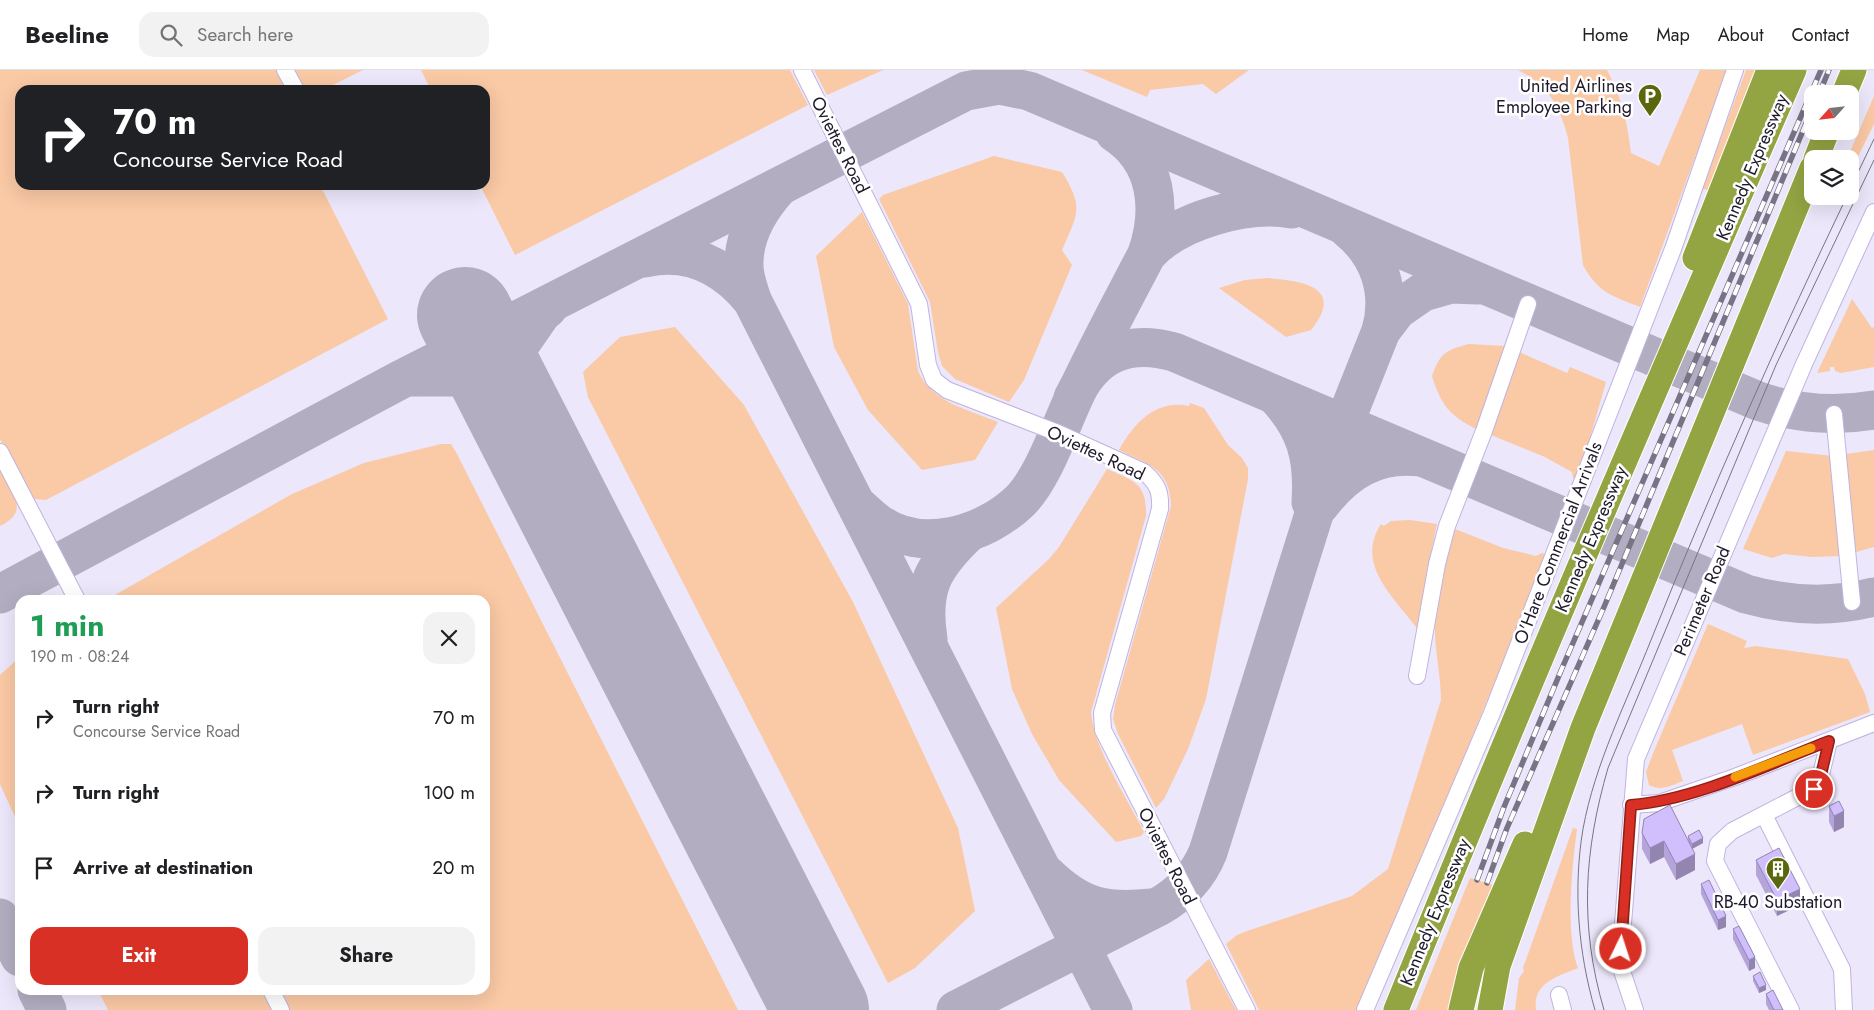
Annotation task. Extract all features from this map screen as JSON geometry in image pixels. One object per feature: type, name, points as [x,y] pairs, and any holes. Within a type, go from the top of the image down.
[{"type":"highway","points":[[1631,445],[1714,206],[1768,70]]},
{"type":"highway","name":"Kennedy Expressway","points":[[1396,1010],[1459,853],[1631,445],[1794,70]]},
{"type":"highway","points":[[1848,85],[1854,70]]},
{"type":"highway","points":[[1490,1010],[1498,966],[1583,728],[1804,188]]},
{"type":"highway","points":[[1461,1010],[1471,968],[1516,864],[1583,728]]},
{"type":"lane","points":[[286,70],[294,85]]},
{"type":"lane","name":"Oviettes Road","points":[[802,70],[919,304],[928,365],[934,380],[947,390],[1058,433],[1144,472],[1156,482],[1160,494],[1160,509],[1102,713],[1103,730],[1247,1010]]},
{"type":"lane","name":"O'Hare Commercial Arrivals","points":[[1365,1010],[1492,713],[1672,249],[1735,70]]},
{"type":"lane","name":"Perimeter Road","points":[[1636,1010],[1622,971],[1621,949],[1636,759],[1804,364],[1874,212]]},
{"type":"lane","points":[[1417,676],[1436,564],[1447,526],[1484,431],[1528,304]]},
{"type":"lane","points":[[1834,414],[1852,602]]},
{"type":"lane","points":[[0,452],[74,595]]},
{"type":"lane","points":[[1631,805],[1659,803],[1735,777],[1874,723]]},
{"type":"lane","points":[[1791,1010],[1715,861],[1718,844],[1732,831],[1814,789],[1820,779],[1829,741]]},
{"type":"lane","points":[[1764,815],[1842,969],[1844,1010]]},
{"type":"lane","points":[[274,995],[281,1010]]},
{"type":"shaded area","points":[[0,70],[363,70],[333,85],[15,85],[15,190],[323,190],[388,319],[46,500],[35,499],[27,491],[0,439]]},
{"type":"shaded area","points":[[421,70],[790,70],[808,105],[515,255],[482,190],[490,190],[490,85],[428,85]]},
{"type":"shaded area","points":[[814,70],[883,70],[827,95]]},
{"type":"shaded area","points":[[1082,70],[1249,70],[1216,94],[1203,84],[1150,90],[1147,97]]},
{"type":"shaded area","points":[[1518,70],[1607,70],[1623,110],[1631,153],[1659,166],[1700,70],[1727,70],[1640,307],[1601,288],[1594,282],[1583,265],[1568,138],[1565,127],[1557,106],[1545,90],[1537,82]]},
{"type":"shaded area","points":[[1746,70],[1756,70],[1708,190],[1702,189]]},
{"type":"shaded area","points":[[1874,96],[1874,124],[1859,155],[1859,150],[1851,150],[1855,140],[1859,140],[1859,131]]},
{"type":"shaded area","points":[[994,156],[1062,172],[1074,194],[1076,203],[1075,219],[1062,250],[1072,265],[1024,380],[1009,402],[955,379],[942,366],[930,302],[879,199],[883,195]]},
{"type":"shaded area","points":[[862,212],[908,304],[918,371],[924,382],[941,398],[952,404],[998,422],[975,460],[922,470],[868,410],[834,347],[816,256]]},
{"type":"shaded area","points":[[1267,278],[1305,284],[1315,289],[1321,295],[1324,304],[1321,315],[1311,330],[1286,337],[1219,288],[1245,280]]},
{"type":"shaded area","points":[[1852,299],[1872,328],[1874,327],[1874,367],[1841,373],[1835,371],[1834,367],[1830,367],[1830,371],[1817,373]]},
{"type":"shaded area","points":[[675,327],[744,405],[853,602],[958,828],[975,911],[915,968],[888,983],[588,397],[583,372],[620,337]]},
{"type":"shaded area","points":[[1469,344],[1505,346],[1476,429],[1459,419],[1447,408],[1439,395],[1432,376],[1441,357],[1455,348]]},
{"type":"shaded area","points":[[1519,352],[1567,373],[1570,367],[1606,382],[1578,480],[1573,478],[1572,472],[1545,457],[1491,435]]},
{"type":"shaded area","points":[[1190,403],[1204,408],[1228,445],[1242,458],[1248,468],[1248,479],[1206,699],[1188,749],[1164,799],[1156,808],[1118,734],[1113,719],[1115,705],[1171,506],[1170,493],[1167,483],[1156,469],[1119,450],[1139,422],[1147,415],[1166,406],[1189,406]]},
{"type":"shaded area","points":[[441,444],[451,444],[738,1010],[108,1010],[100,995],[490,995],[490,595],[115,595],[292,494],[364,463]]},
{"type":"shaded area","points":[[1874,450],[1874,547],[1853,553],[1840,455]]},
{"type":"shaded area","points":[[1786,451],[1833,456],[1841,556],[1812,557],[1784,554],[1772,558],[1743,549]]},
{"type":"shaded area","points":[[0,469],[13,493],[17,507],[15,514],[0,526]]},
{"type":"shaded area","points":[[1107,469],[1131,480],[1137,485],[1144,496],[1146,505],[1146,516],[1091,712],[1098,742],[1112,773],[1144,832],[1141,836],[1116,842],[1059,780],[1032,734],[1012,689],[996,608],[1049,559],[1059,547]]},
{"type":"shaded area","points":[[1410,520],[1437,524],[1427,571],[1420,622],[1417,628],[1380,579],[1372,553],[1374,539],[1381,524],[1384,526],[1391,521]]},
{"type":"shaded area","points":[[1455,529],[1503,548],[1536,556],[1542,553],[1547,555],[1360,1010],[1259,1010],[1226,944],[1237,935],[1247,931],[1352,896],[1388,869],[1441,700],[1435,623],[1438,599]]},
{"type":"shaded area","points":[[1708,624],[1747,641],[1744,648],[1756,646],[1848,659],[1865,694],[1870,712],[1753,755],[1742,724],[1672,750],[1683,781],[1662,788],[1649,785],[1646,772]]},
{"type":"shaded area","points":[[15,662],[15,817],[0,784],[0,675]]},
{"type":"shaded area","points":[[1573,828],[1577,829],[1573,861],[1571,918],[1574,953],[1578,968],[1555,978],[1542,987],[1538,993],[1536,1010],[1515,1010],[1519,978],[1524,971],[1523,968]]},
{"type":"shaded area","points":[[1470,878],[1493,885],[1460,964],[1448,1010],[1416,1010]]},
{"type":"shaded area","points":[[1209,959],[1236,1010],[1191,1010],[1186,980]]},
{"type":"building","points":[[1839,801],[1844,811],[1834,816],[1829,806]]},
{"type":"building","points":[[1670,805],[1695,854],[1676,864],[1664,841],[1650,848],[1642,833],[1644,819]]},
{"type":"building","points":[[1699,830],[1703,838],[1692,844],[1688,836]]},
{"type":"building","points":[[1779,848],[1800,889],[1777,900],[1756,860]]},
{"type":"building","points":[[1709,880],[1726,916],[1718,920],[1701,884]]},
{"type":"building","points":[[1739,926],[1755,957],[1749,960],[1733,929]]},
{"type":"building","points":[[1760,972],[1766,985],[1759,988],[1753,976]]},
{"type":"building","points":[[1773,990],[1783,1010],[1774,1010],[1766,994]]},
{"type":"taxiway","points":[[0,594],[400,380],[966,91],[999,85],[1029,91],[1758,401],[1787,409],[1816,413],[1830,414],[1874,410]]},
{"type":"taxiway","points":[[858,506],[878,523],[895,532],[913,537],[933,539],[971,531],[989,523],[1006,513],[1029,491],[1051,450],[1084,375],[1147,254],[1152,237],[1155,204],[1153,187],[1148,172],[1129,144],[1115,133]]},
{"type":"taxiway","points":[[752,300],[744,270],[746,244],[759,213],[779,187]]},
{"type":"taxiway","points":[[1147,254],[1160,242],[1176,232],[1214,216],[1255,208],[1274,207],[1292,209]]},
{"type":"taxiway","points":[[1348,229],[1368,250],[1380,275],[1384,288],[1385,302],[1381,331]]},
{"type":"taxiway","points":[[645,258],[676,256],[705,262],[730,278],[752,300],[1113,1010]]},
{"type":"taxiway","points":[[956,1010],[1158,907],[1174,896],[1194,877],[1208,852],[1315,511],[1344,424],[1381,331],[1397,310],[1423,292],[1451,284],[1478,285]]},
{"type":"taxiway","points":[[515,415],[513,382],[517,349],[542,313],[548,308]]},
{"type":"taxiway","points":[[1073,398],[1091,370],[1114,354],[1127,349],[1141,348],[1157,348],[1174,352],[1746,594],[1778,601],[1810,604],[1842,603],[1874,597]]},
{"type":"taxiway","points":[[412,377],[462,377],[493,391],[515,415]]},
{"type":"taxiway","points":[[1275,395],[1294,419],[1306,444],[1311,471],[1311,502]]},
{"type":"taxiway","points":[[1320,505],[1351,474],[1375,461],[1403,456],[1419,457]]},
{"type":"taxiway","points":[[928,639],[926,606],[932,579],[946,556],[969,532]]},
{"type":"taxiway","points":[[1047,875],[1071,895],[1095,906],[1121,910],[1152,908]]},
{"type":"taxiway","points":[[0,918],[15,947]]},
{"type":"taxiway","points":[[40,995],[47,1010]]},
{"type":"runway","points":[[465,315],[821,1010]]},
{"type":"tram line","points":[[1859,170],[1874,139]]},
{"type":"tram line","points":[[1604,1010],[1591,948],[1588,888],[1594,829],[1608,768],[1776,365],[1874,160]]},
{"type":"tram line","points":[[1595,1010],[1581,943],[1578,897],[1578,874],[1583,829],[1595,780],[1612,733],[1721,472],[1795,306],[1843,205]]},
{"type":"railway","points":[[1477,880],[1504,807],[1563,666],[1821,70]]},
{"type":"railway","points":[[1823,85],[1829,70]]},
{"type":"railway","points":[[1487,883],[1507,828],[1604,607],[1804,128]]},
{"type":"slow traffic","points":[[1735,777],[1811,748]]},
{"type":"place","name":"United Airlines Employee Parking","points":[[1650,117]]},
{"type":"place","name":"RB-40 Substation","points":[[1778,890]]},
{"type":"route","points":[[1621,949],[1631,805],[1659,803],[1735,777],[1829,741],[1820,779],[1814,789]]}]
